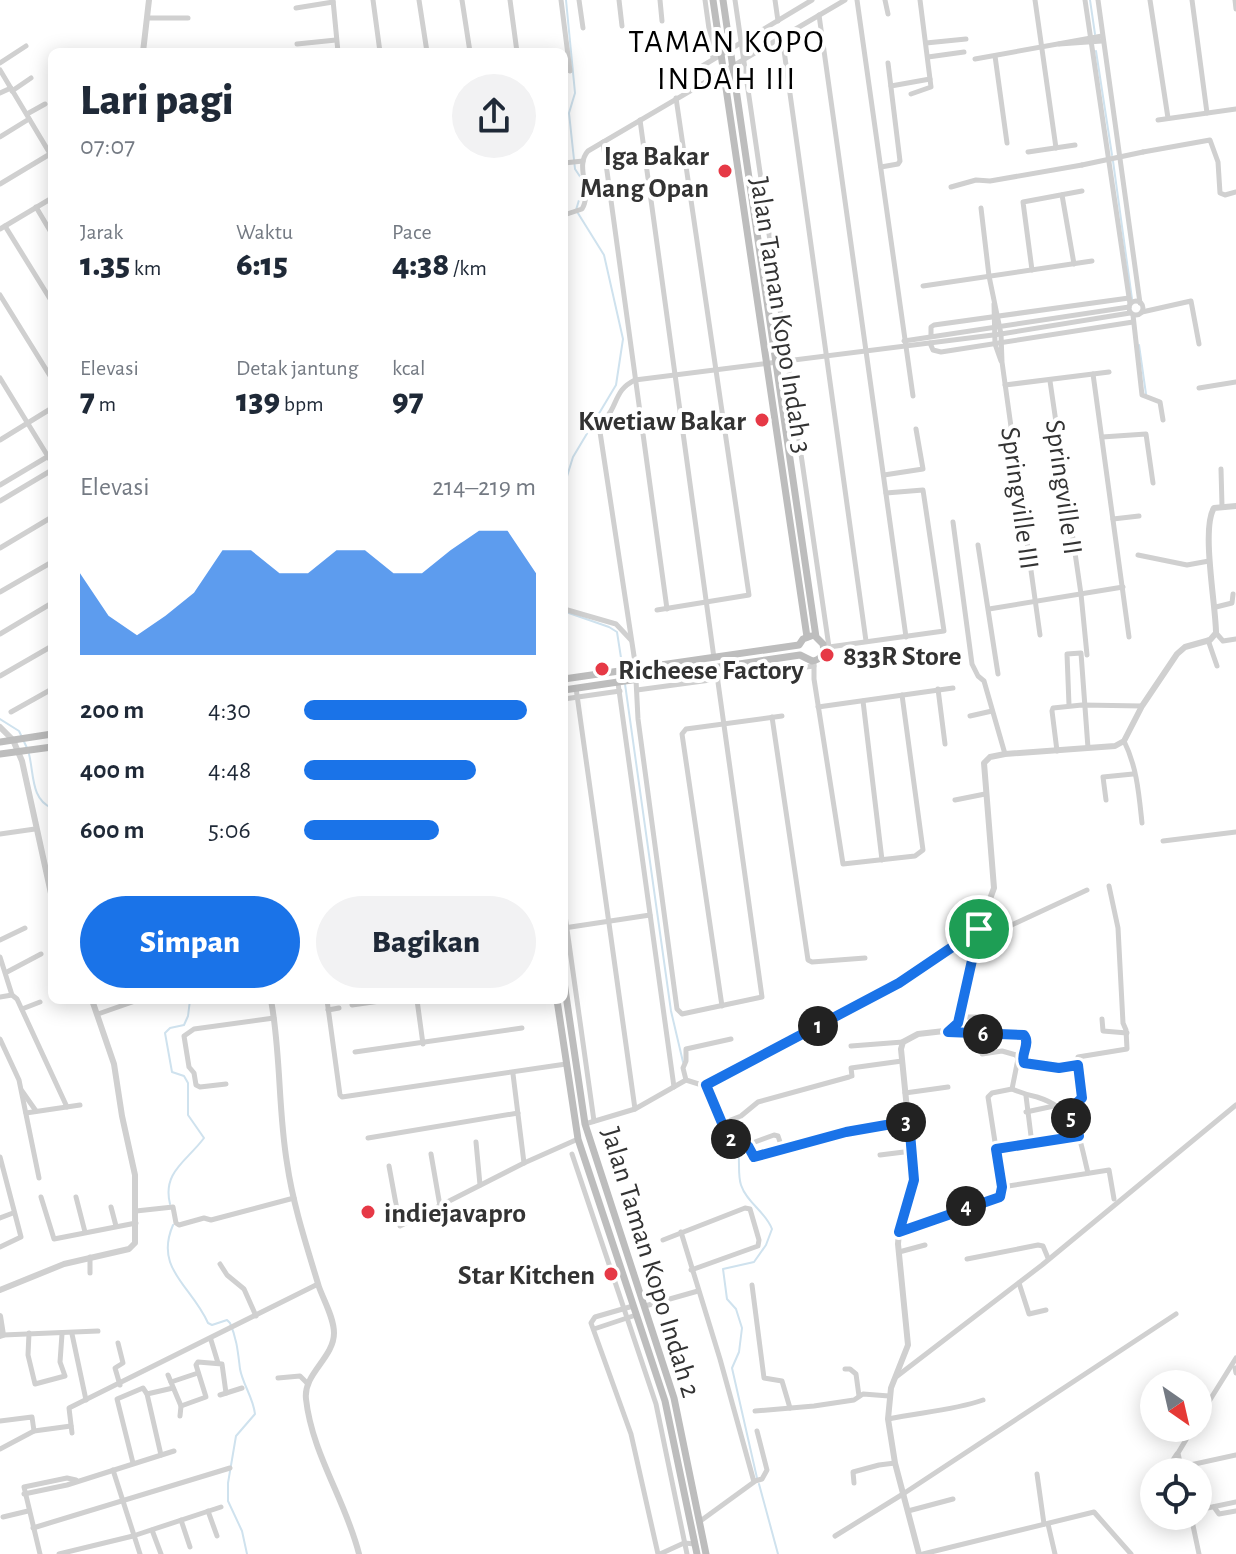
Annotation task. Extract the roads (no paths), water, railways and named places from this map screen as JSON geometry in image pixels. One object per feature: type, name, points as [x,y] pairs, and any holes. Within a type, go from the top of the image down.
[{"type":"main road","name":"Jalan Taman Kopo Indah 3","points":[[713,0],[717,57],[723,71],[749,254],[811,637]]},
{"type":"main road","name":"Jalan Taman Kopo Indah 3","points":[[723,0],[755,225],[782,360],[811,637]]},
{"type":"main road","points":[[568,678],[799,645],[811,637],[827,647],[814,664],[800,655],[799,645]]},
{"type":"main road","points":[[568,691],[577,692],[800,655]]},
{"type":"main road","points":[[0,742],[48,735]]},
{"type":"main road","points":[[0,754],[48,747]]},
{"type":"main road","name":"Jalan Taman Kopo Indah 2","points":[[558,1004],[578,1139],[633,1306],[631,1316],[665,1401],[706,1554]]},
{"type":"main road","name":"Jalan Taman Kopo Indah 2","points":[[567,1004],[579,1085],[674,1398],[686,1482],[690,1544],[697,1554]]},
{"type":"street","points":[[143,48],[149,0]]},
{"type":"street","points":[[373,0],[379,48]]},
{"type":"street","points":[[419,0],[426,48]]},
{"type":"street","points":[[462,0],[469,48]]},
{"type":"street","points":[[510,0],[516,48]]},
{"type":"street","points":[[561,0],[567,48]]},
{"type":"street","points":[[579,0],[583,28]]},
{"type":"street","points":[[619,0],[622,26]]},
{"type":"street","points":[[660,0],[662,21]]},
{"type":"street","points":[[705,0],[717,57]]},
{"type":"street","points":[[735,0],[767,224],[782,360],[800,456],[827,647],[941,632],[945,628],[923,490],[886,493]]},
{"type":"street","points":[[775,0],[778,21]]},
{"type":"street","points":[[694,71],[812,0]]},
{"type":"street","points":[[568,214],[576,212],[587,201],[578,162],[583,155],[845,0]]},
{"type":"street","points":[[857,0],[913,396]]},
{"type":"street","points":[[885,0],[888,14]]},
{"type":"street","points":[[911,94],[931,89],[920,0]]},
{"type":"street","points":[[1035,0],[1056,148]]},
{"type":"street","points":[[1085,0],[1142,395],[1160,402],[1163,420]]},
{"type":"street","points":[[1098,0],[1142,312]]},
{"type":"street","points":[[1150,0],[1168,118]]},
{"type":"street","points":[[1192,0],[1207,113]]},
{"type":"street","points":[[1235,0],[1236,9]]},
{"type":"street","points":[[296,8],[333,1],[337,48]]},
{"type":"street","points":[[819,15],[906,637]]},
{"type":"street","points":[[147,18],[188,18]]},
{"type":"street","points":[[782,36],[866,641]]},
{"type":"street","points":[[975,59],[1102,38]]},
{"type":"street","points":[[926,43],[966,39]]},
{"type":"street","points":[[297,44],[336,40]]},
{"type":"street","points":[[0,63],[26,46]]},
{"type":"street","points":[[928,57],[964,52]]},
{"type":"street","points":[[568,55],[570,71]]},
{"type":"street","points":[[995,56],[1007,143]]},
{"type":"street","points":[[881,167],[900,161],[888,63]]},
{"type":"street","points":[[0,70],[48,151]]},
{"type":"street","points":[[0,93],[31,78]]},
{"type":"street","points":[[891,86],[930,79]]},
{"type":"street","points":[[657,610],[749,595],[676,98]]},
{"type":"street","points":[[0,137],[45,104]]},
{"type":"street","points":[[1158,120],[1236,109]]},
{"type":"street","points":[[640,120],[714,658]]},
{"type":"street","points":[[951,187],[976,180],[990,181],[1210,140],[1218,162],[1220,193],[1236,192]]},
{"type":"street","points":[[603,142],[667,609]]},
{"type":"street","points":[[1028,152],[1075,145]]},
{"type":"street","points":[[1108,148],[1118,145]]},
{"type":"street","points":[[0,184],[48,158]]},
{"type":"street","points":[[568,163],[578,162]]},
{"type":"street","points":[[1032,270],[1023,202],[1082,191]]},
{"type":"street","points":[[1062,195],[1074,264]]},
{"type":"street","points":[[48,200],[2,227],[48,296]]},
{"type":"street","points":[[36,207],[48,227]]},
{"type":"street","name":"Springville III","points":[[981,208],[1040,635]]},
{"type":"street","points":[[755,225],[767,224]]},
{"type":"street","points":[[923,286],[1092,261]]},
{"type":"street","points":[[0,295],[48,373]]},
{"type":"street","points":[[1131,310],[1135,301],[1140,303]]},
{"type":"street","points":[[1131,310],[999,344],[941,352],[933,350],[931,340],[931,327],[934,325],[996,317],[1131,310],[1142,312],[1191,301],[1199,344]]},
{"type":"street","points":[[628,670],[632,641],[600,426],[613,408],[618,393],[635,380],[675,377],[1131,310]]},
{"type":"street","points":[[1005,385],[1109,372]]},
{"type":"street","points":[[1093,374],[1129,637]]},
{"type":"street","points":[[0,378],[48,452]]},
{"type":"street","name":"Springville II","points":[[1050,381],[1087,655]]},
{"type":"street","points":[[1199,388],[1236,382]]},
{"type":"street","points":[[0,440],[48,410]]},
{"type":"street","points":[[884,475],[923,469],[916,429]]},
{"type":"street","points":[[1102,437],[1146,434],[1153,483]]},
{"type":"street","points":[[0,485],[48,456]]},
{"type":"street","points":[[790,457],[800,456]]},
{"type":"street","points":[[1221,469],[1222,506]]},
{"type":"street","points":[[0,501],[48,472]]},
{"type":"street","points":[[1236,506],[1214,508],[1210,515],[1209,561],[1216,607],[1216,633],[1223,641],[1236,639]]},
{"type":"street","points":[[1113,519],[1139,516]]},
{"type":"street","points":[[0,548],[48,519]]},
{"type":"street","points":[[953,522],[972,664],[984,681],[1005,754]]},
{"type":"street","points":[[978,545],[998,674]]},
{"type":"street","points":[[1138,555],[1187,565],[1209,561]]},
{"type":"street","points":[[0,592],[48,564]]},
{"type":"street","points":[[989,609],[1123,587]]},
{"type":"street","points":[[1216,607],[1233,603],[1233,594]]},
{"type":"street","points":[[0,634],[48,605]]},
{"type":"street","points":[[568,610],[616,624],[632,641]]},
{"type":"street","points":[[948,1032],[955,1028],[960,1017],[979,929],[995,881],[984,763],[990,757],[1005,754],[1115,746],[1124,741],[1142,706],[1177,654],[1216,633]]},
{"type":"street","points":[[1208,640],[1217,666]]},
{"type":"street","points":[[0,676],[48,648]]},
{"type":"street","points":[[1069,705],[1067,654],[1081,653],[1088,748]]},
{"type":"street","points":[[625,683],[636,691],[814,664],[842,862],[917,855],[923,850],[902,695]]},
{"type":"street","points":[[636,691],[678,1011],[682,1014],[762,997],[716,668]]},
{"type":"street","points":[[625,683],[650,915],[674,1087]]},
{"type":"street","points":[[818,707],[953,688]]},
{"type":"street","points":[[938,689],[945,744]]},
{"type":"street","points":[[11,712],[48,691]]},
{"type":"street","points":[[568,697],[577,692],[635,1109]]},
{"type":"street","points":[[863,701],[882,860]]},
{"type":"street","points":[[1057,751],[1052,711],[1069,705],[1142,706]]},
{"type":"street","points":[[970,716],[992,711]]},
{"type":"street","points":[[722,1006],[682,734],[686,729],[782,716]]},
{"type":"street","points":[[772,717],[808,960],[865,958]]},
{"type":"street","points":[[0,727],[15,740],[21,751],[35,829],[48,872]]},
{"type":"street","points":[[1124,741],[1133,774],[1138,781],[1142,823]]},
{"type":"street","points":[[1106,800],[1103,777],[1133,774]]},
{"type":"street","points":[[955,800],[985,794]]},
{"type":"street","points":[[0,834],[35,829]]},
{"type":"street","points":[[1163,841],[1236,832]]},
{"type":"street","points":[[1066,1113],[1082,1098],[1078,1065],[1080,1056],[1127,1049],[1118,928],[1109,886]]},
{"type":"street","points":[[977,941],[1087,890]]},
{"type":"street","points":[[568,927],[650,915]]},
{"type":"street","points":[[0,940],[25,928]]},
{"type":"street","points":[[702,1086],[899,983],[979,929]]},
{"type":"street","points":[[568,946],[590,1084],[590,1122],[635,1109],[686,1080]]},
{"type":"street","points":[[7,972],[41,954]]},
{"type":"street","points":[[0,958],[12,995],[22,1009],[67,1107]]},
{"type":"street","points":[[0,997],[12,995]]},
{"type":"street","points":[[22,1009],[40,1002]]},
{"type":"street","points":[[0,1290],[52,1269],[133,1247],[135,1175],[114,1064],[94,1004]]},
{"type":"street","points":[[98,1014],[127,1004]]},
{"type":"street","points":[[272,1004],[286,1158],[334,1334],[328,1355],[308,1384],[306,1402],[318,1446],[350,1523],[359,1554]]},
{"type":"street","points":[[327,1004],[340,1097],[566,1064]]},
{"type":"street","points":[[352,1005],[359,1004]]},
{"type":"street","points":[[418,1004],[423,1044]]},
{"type":"street","points":[[328,1010],[339,1008]]},
{"type":"street","points":[[960,1017],[983,1017]]},
{"type":"street","points":[[226,1084],[196,1085],[194,1073],[189,1067],[184,1036],[194,1029],[274,1018]]},
{"type":"street","points":[[1102,1019],[1103,1031],[1127,1033]]},
{"type":"street","points":[[355,1052],[522,1028]]},
{"type":"street","points":[[851,1046],[903,1042],[918,1034],[948,1032],[1024,1035],[1027,1041],[1022,1059],[1024,1063],[1059,1068],[1078,1065]]},
{"type":"street","points":[[686,1080],[683,1068],[686,1049],[731,1039]]},
{"type":"street","points":[[903,1042],[902,1061],[914,1183],[900,1229],[899,1252],[908,1345],[889,1396],[888,1419],[895,1463],[921,1554],[1096,1513],[1131,1554]]},
{"type":"street","points":[[1,1043],[21,1090],[39,1178]]},
{"type":"street","points":[[982,1054],[1002,1051],[1016,1055],[1018,1059],[1012,1089]]},
{"type":"street","points":[[723,1123],[741,1116],[758,1102],[852,1076],[851,1068],[902,1061]]},
{"type":"street","points":[[513,1074],[524,1163]]},
{"type":"street","points":[[686,1080],[702,1086],[729,1138],[740,1146],[774,1135],[778,1136],[782,1148]]},
{"type":"street","points":[[569,1087],[590,1084]]},
{"type":"street","points":[[905,1093],[948,1087]]},
{"type":"street","points":[[900,1229],[997,1199],[1002,1187],[988,1097],[992,1093],[1012,1089],[1055,1105],[1066,1113],[1077,1126],[1088,1173]]},
{"type":"street","points":[[21,1090],[36,1111]]},
{"type":"street","points":[[1026,1096],[1032,1144]]},
{"type":"street","points":[[26,1113],[80,1105]]},
{"type":"street","points":[[1026,1112],[1055,1105]]},
{"type":"street","points":[[894,1379],[1019,1283],[1236,1105]]},
{"type":"street","points":[[368,1138],[518,1113]]},
{"type":"street","points":[[747,1145],[754,1157],[846,1132],[909,1121]]},
{"type":"street","points":[[996,1149],[1079,1136]]},
{"type":"street","points":[[389,1166],[398,1225],[405,1225],[524,1163],[578,1139]]},
{"type":"street","points":[[476,1142],[480,1185]]},
{"type":"street","points":[[880,1155],[912,1151]]},
{"type":"street","points":[[431,1154],[440,1206]]},
{"type":"street","points":[[572,1154],[624,1308],[631,1316],[690,1544],[686,1554]]},
{"type":"street","points":[[0,1157],[21,1237],[0,1247]]},
{"type":"street","points":[[1002,1187],[1109,1170],[1114,1199]]},
{"type":"street","points":[[586,1196],[595,1193]]},
{"type":"street","points":[[41,1197],[54,1239],[136,1223]]},
{"type":"street","points":[[76,1197],[85,1232]]},
{"type":"street","points":[[136,1211],[171,1207],[179,1225],[295,1198]]},
{"type":"street","points":[[111,1207],[116,1226]]},
{"type":"street","points":[[663,1240],[747,1208],[751,1211],[759,1240],[756,1247],[691,1270]]},
{"type":"street","points":[[0,1218],[13,1213]]},
{"type":"street","points":[[681,1232],[754,1482]]},
{"type":"street","points":[[899,1252],[925,1245]]},
{"type":"street","points":[[967,1259],[1038,1245],[1043,1246],[1048,1258]]},
{"type":"street","points":[[90,1257],[90,1273]]},
{"type":"street","points":[[220,1264],[227,1275],[244,1289],[256,1316]]},
{"type":"street","points":[[1019,1283],[1029,1314],[1046,1310]]},
{"type":"street","points":[[0,1449],[34,1431],[72,1430],[69,1408],[318,1284]]},
{"type":"street","points":[[752,1285],[764,1378],[782,1381],[790,1408]]},
{"type":"street","points":[[645,1306],[698,1291]]},
{"type":"street","points":[[633,1306],[591,1320],[631,1434],[659,1554],[690,1544]]},
{"type":"street","points":[[835,1536],[1176,1314]]},
{"type":"street","points":[[594,1329],[631,1316]]},
{"type":"street","points":[[0,1318],[2,1336],[98,1331]]},
{"type":"street","points":[[29,1333],[28,1355],[35,1384],[65,1376],[60,1363],[62,1334]]},
{"type":"street","points":[[72,1334],[86,1400]]},
{"type":"street","points":[[211,1340],[218,1363]]},
{"type":"street","points":[[118,1343],[123,1363],[115,1368],[120,1385]]},
{"type":"street","points":[[1212,1400],[1234,1369],[1236,1358]]},
{"type":"street","points":[[181,1406],[206,1397],[196,1365],[198,1362],[223,1365],[223,1394],[242,1388]]},
{"type":"street","points":[[845,1369],[856,1374],[859,1396]]},
{"type":"street","points":[[133,1463],[117,1399],[172,1385],[198,1373]]},
{"type":"street","points":[[168,1375],[181,1406],[180,1416]]},
{"type":"street","points":[[278,1378],[300,1376],[308,1384]]},
{"type":"street","points":[[145,1391],[161,1455]]},
{"type":"street","points":[[755,1411],[854,1400],[872,1393],[889,1396]]},
{"type":"street","points":[[888,1419],[936,1409],[946,1412],[983,1400]]},
{"type":"street","points":[[0,1421],[32,1417],[34,1431]]},
{"type":"street","points":[[699,1522],[762,1479],[767,1470],[757,1431]]},
{"type":"street","points":[[1175,1458],[1185,1442]]},
{"type":"street","points":[[31,1554],[40,1553],[24,1491],[77,1480],[174,1451]]},
{"type":"street","points":[[1178,1453],[1179,1458]]},
{"type":"street","points":[[1212,1462],[1236,1455]]},
{"type":"street","points":[[854,1483],[854,1472],[895,1463]]},
{"type":"street","points":[[33,1528],[230,1468]]},
{"type":"street","points":[[113,1470],[140,1554]]},
{"type":"street","points":[[1037,1474],[1055,1554]]},
{"type":"street","points":[[908,1511],[953,1499]]},
{"type":"street","points":[[1236,1502],[1214,1507],[1219,1514],[1236,1511]]},
{"type":"street","points":[[59,1554],[133,1536],[221,1507]]},
{"type":"street","points":[[3,1517],[28,1511]]},
{"type":"street","points":[[208,1511],[217,1536]]},
{"type":"street","points":[[181,1520],[190,1547]]},
{"type":"street","points":[[152,1530],[161,1554]]},
{"type":"street","points":[[1194,1530],[1199,1554]]},
{"type":"waterway","points":[[566,0],[575,93],[569,113],[575,169],[581,178],[582,190],[576,210],[604,255],[623,339],[616,385],[573,457],[568,473]]},
{"type":"waterway","points":[[1090,0],[1095,34]]},
{"type":"waterway","points":[[1096,51],[1112,155]]},
{"type":"waterway","points":[[1113,161],[1132,299]]},
{"type":"waterway","points":[[1139,345],[1146,394]]},
{"type":"waterway","points":[[568,613],[617,632],[624,677]]},
{"type":"waterway","points":[[625,684],[671,1011],[683,1062]]},
{"type":"waterway","points":[[0,719],[19,731],[27,748]]},
{"type":"waterway","points":[[29,754],[37,793],[48,806]]},
{"type":"waterway","points":[[170,1204],[168,1193],[173,1175],[204,1138],[188,1115],[188,1083],[184,1076],[172,1072],[165,1033],[170,1028],[184,1025],[190,1004]]},
{"type":"waterway","points":[[707,1096],[729,1139]]},
{"type":"waterway","points":[[737,1146],[741,1185],[772,1229],[754,1262],[723,1269],[727,1299],[736,1309],[742,1328],[739,1352],[732,1368],[757,1478]]},
{"type":"waterway","points":[[173,1225],[168,1240],[171,1265],[208,1323],[212,1325],[227,1320],[230,1323],[241,1375],[254,1408],[255,1414],[236,1436],[228,1483],[228,1501],[242,1531],[247,1554]]},
{"type":"waterway","points":[[759,1484],[778,1554]]},
{"type":"place","name":"Iga Bakar Mang Opan","points":[[725,171]]},
{"type":"place","name":"Kwetiaw Bakar","points":[[762,420]]},
{"type":"place","name":"833R Store","points":[[827,655]]},
{"type":"place","name":"Richeese Factory","points":[[602,669]]},
{"type":"place","name":"indiejavapro","points":[[368,1212]]},
{"type":"place","name":"Star Kitchen","points":[[611,1274]]},
{"type":"district","name":"TAMAN KOPO INDAH III","points":[[727,60]]}]
